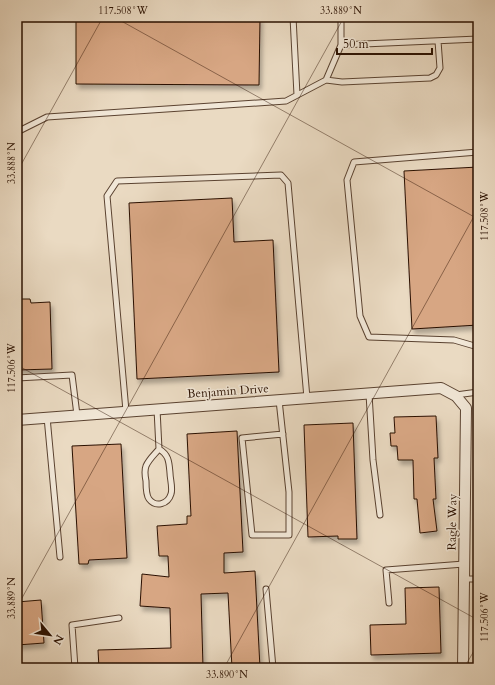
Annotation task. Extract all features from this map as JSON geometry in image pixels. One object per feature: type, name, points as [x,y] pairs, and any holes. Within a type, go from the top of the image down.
[{"type":"street","name":"Benjamin Drive","points":[[17,420],[441,388],[456,395]]},
{"type":"street","name":"Ragle Way","points":[[456,395],[466,408],[463,668]]},
{"type":"lane","points":[[293,17],[297,95]]},
{"type":"lane","points":[[326,80],[341,45],[341,17]]},
{"type":"lane","points":[[341,45],[478,39]]},
{"type":"lane","points":[[17,132],[47,117],[286,101],[326,80],[342,82],[430,78],[436,75],[440,68],[438,41]]},
{"type":"lane","points":[[478,152],[354,162],[347,180],[360,316],[369,337],[454,340],[478,347]]},
{"type":"lane","points":[[126,411],[107,196],[117,181],[281,176],[288,184],[307,398]]},
{"type":"lane","points":[[17,378],[72,375],[77,415]]},
{"type":"lane","points":[[456,395],[478,392]]},
{"type":"lane","points":[[369,394],[373,460],[380,515]]},
{"type":"lane","points":[[279,400],[283,434],[289,492],[290,536],[252,535],[242,438],[283,434]]},
{"type":"lane","points":[[157,409],[159,449],[149,461],[145,470],[147,495],[154,503],[161,504],[167,501],[171,490],[169,458],[166,453],[159,449]]},
{"type":"lane","points":[[47,417],[60,557]]},
{"type":"lane","points":[[389,603],[386,570],[464,564]]},
{"type":"lane","points":[[464,578],[478,579]]},
{"type":"lane","points":[[266,589],[273,668]]},
{"type":"lane","points":[[75,668],[72,625],[119,618]]},
{"type":"building","points":[[76,17],[260,17],[259,85],[76,84]]},
{"type":"building","points":[[478,167],[478,325],[412,329],[404,171]]},
{"type":"building","points":[[232,198],[234,242],[273,240],[279,372],[137,379],[129,203]]},
{"type":"building","points":[[17,299],[30,299],[31,303],[50,302],[52,369],[17,370]]},
{"type":"building","points":[[436,416],[438,458],[434,458],[436,499],[433,499],[437,531],[420,533],[417,499],[414,499],[413,460],[398,460],[397,446],[391,446],[390,433],[395,433],[394,417]]},
{"type":"building","points":[[353,423],[357,539],[338,539],[338,536],[308,537],[304,425]]},
{"type":"building","points":[[237,431],[243,552],[224,553],[224,573],[255,571],[260,668],[232,668],[228,593],[201,594],[203,668],[99,668],[98,650],[171,648],[170,608],[140,606],[142,574],[169,577],[168,556],[159,556],[157,526],[187,524],[187,516],[191,516],[187,434]]},
{"type":"building","points":[[121,444],[127,558],[89,560],[88,564],[79,564],[72,446]]},
{"type":"building","points":[[439,587],[441,653],[371,655],[370,625],[406,624],[405,588]]},
{"type":"building","points":[[41,600],[44,643],[17,645],[17,602]]}]
